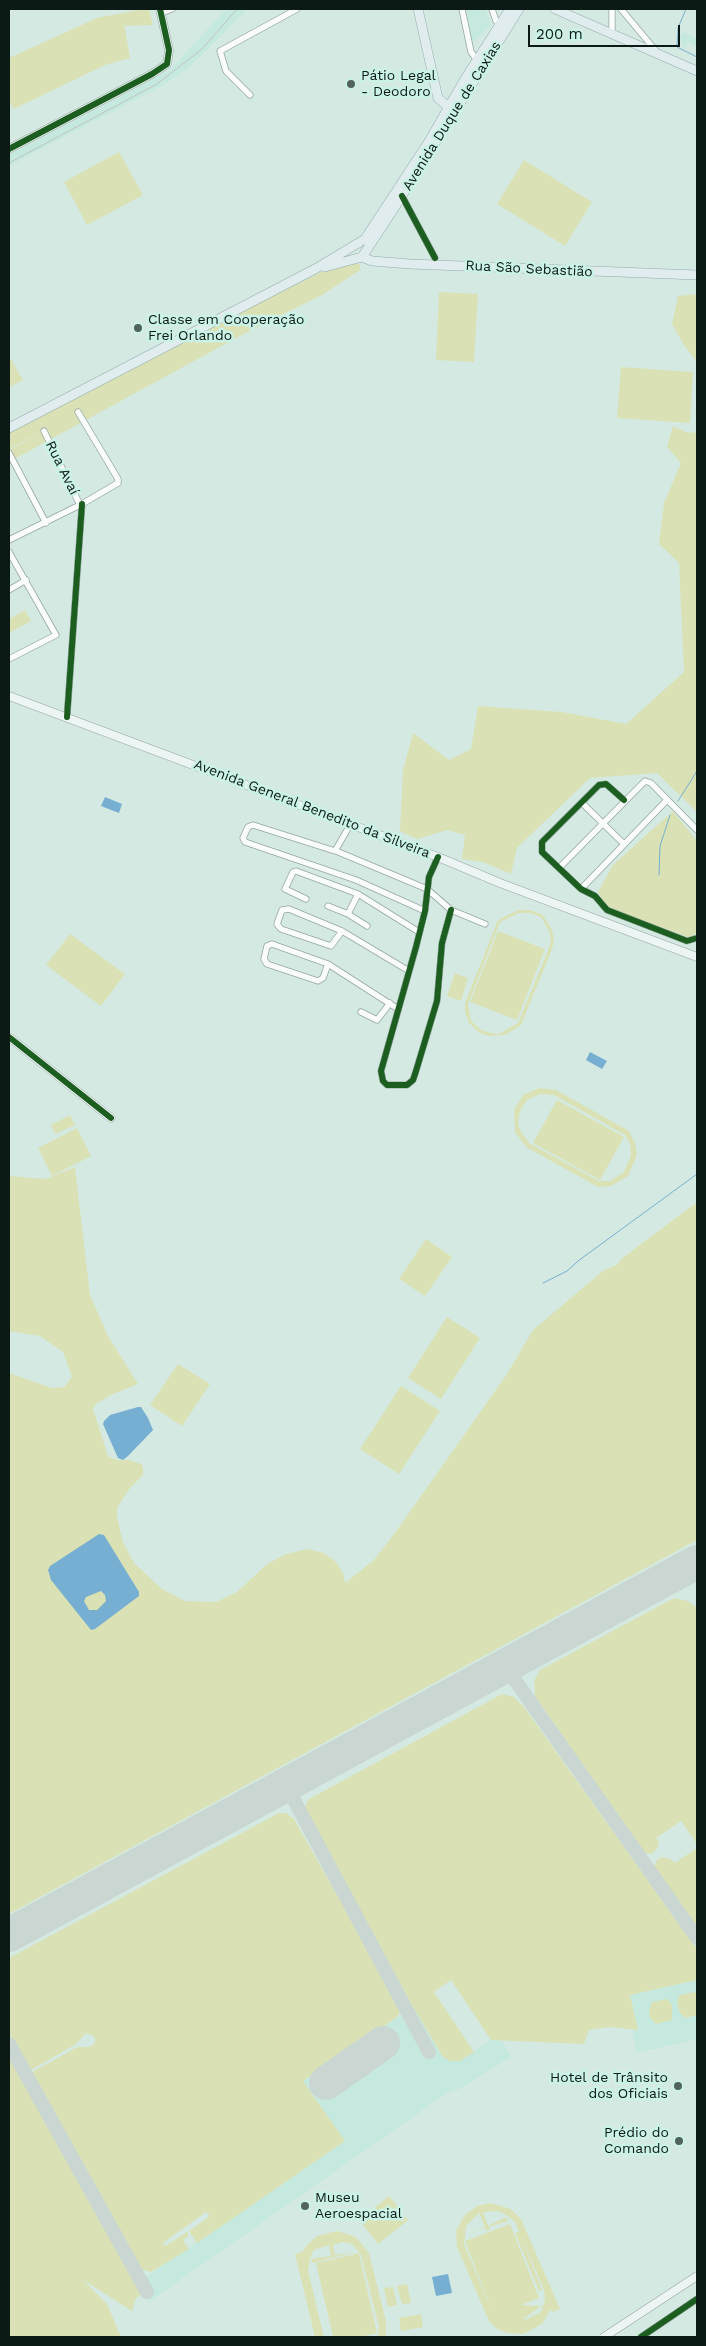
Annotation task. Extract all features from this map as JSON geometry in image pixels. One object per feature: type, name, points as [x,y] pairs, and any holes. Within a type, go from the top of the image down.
[{"type":"main road","points":[[418,9],[438,98],[451,109]]},
{"type":"main road","name":"Avenida Duque de Caxias","points":[[504,26],[510,9]]},
{"type":"main road","name":"Avenida Duque de Caxias","points":[[9,428],[315,269],[365,239],[504,26],[519,9]]},
{"type":"main road","points":[[555,9],[697,72]]},
{"type":"main road","points":[[9,149],[152,74],[166,64],[169,58],[160,11]]},
{"type":"main road","name":"Avenida Duque de Caxias","points":[[315,269],[362,257],[402,196],[451,109]]},
{"type":"main road","points":[[363,267],[362,257],[365,239]]},
{"type":"main road","name":"Rua São Sebastião","points":[[362,257],[376,262],[410,264],[697,275]]},
{"type":"main road","name":"Avenida General Benedito da Silveira","points":[[9,696],[438,857],[500,883],[697,957]]},
{"type":"main road","points":[[9,1037],[111,1118]]},
{"type":"main road","points":[[604,2337],[697,2276]]},
{"type":"street","points":[[160,11],[172,9]]},
{"type":"street","points":[[250,95],[226,71],[220,54],[222,48],[298,9]]},
{"type":"street","points":[[462,9],[472,52],[481,62]]},
{"type":"street","points":[[492,9],[494,17],[504,26]]},
{"type":"street","points":[[612,9],[612,35]]},
{"type":"street","points":[[621,9],[658,54]]},
{"type":"street","points":[[402,196],[435,258]]},
{"type":"street","points":[[9,540],[46,523],[115,486],[118,479],[78,412]]},
{"type":"street","name":"Rua Avaí","points":[[44,432],[81,505]]},
{"type":"street","points":[[9,453],[46,523]]},
{"type":"street","points":[[67,717],[81,505]]},
{"type":"street","points":[[9,552],[56,635],[9,660]]},
{"type":"street","points":[[9,590],[26,580]]},
{"type":"street","points":[[559,868],[624,800],[646,781],[697,830]]},
{"type":"street","points":[[624,800],[603,783],[598,786],[541,845],[543,853],[581,889],[594,895],[602,906],[614,913],[687,941],[697,938]]},
{"type":"street","points":[[581,889],[623,843],[667,800]]},
{"type":"street","points":[[582,803],[623,843]]},
{"type":"street","points":[[424,911],[356,880],[245,842],[243,838],[248,827],[253,825],[336,851],[427,889],[451,910],[485,924]]},
{"type":"street","points":[[336,851],[350,825]]},
{"type":"street","points":[[438,857],[431,869],[419,932],[381,1071],[383,1081],[387,1085],[407,1085],[413,1080],[437,1001],[442,943],[451,910]]},
{"type":"street","points":[[306,899],[285,889],[293,872],[358,894],[419,932]]},
{"type":"street","points":[[348,914],[358,894]]},
{"type":"street","points":[[328,906],[348,914],[367,926]]},
{"type":"street","points":[[342,931],[331,946],[281,929],[277,924],[282,910],[289,908],[342,931],[409,970]]},
{"type":"street","points":[[328,964],[323,978],[318,981],[267,964],[264,959],[268,946],[272,944],[328,964],[398,1009]]},
{"type":"street","points":[[361,1012],[377,1020],[390,1003]]},
{"type":"street","points":[[644,2336],[697,2299]]},
{"type":"shaded area","points":[[226,9],[248,9],[186,70],[163,85],[9,166],[9,155],[170,70]]},
{"type":"shaded area","points":[[465,9],[486,9],[491,26],[473,42]]},
{"type":"shaded area","points":[[683,32],[695,38],[697,33],[697,46],[688,42],[684,50],[680,38]]},
{"type":"shaded area","points":[[697,1980],[697,2039],[637,2053],[632,2031],[637,2030],[630,1995]]},
{"type":"shaded area","points":[[413,2007],[443,2057],[460,2061],[491,2040],[501,2039],[511,2057],[461,2088],[447,2093],[150,2301],[137,2283],[345,2141],[303,2081]]},
{"type":"green space","points":[[149,9],[153,25],[126,26],[124,23],[130,58],[105,65],[14,109],[9,101],[9,58],[97,18]]},
{"type":"green space","points":[[119,152],[143,195],[87,225],[64,182]]},
{"type":"green space","points":[[524,160],[592,202],[565,246],[497,204]]},
{"type":"green space","points":[[343,261],[360,264],[360,270],[322,295],[249,331],[9,462],[9,450],[57,424],[9,449],[9,429]]},
{"type":"green space","points":[[439,292],[478,294],[474,362],[436,360]]},
{"type":"green space","points":[[697,294],[697,362],[684,345],[672,324],[678,296]]},
{"type":"green space","points":[[9,356],[23,380],[9,387]]},
{"type":"green space","points":[[621,367],[693,372],[690,423],[617,418]]},
{"type":"green space","points":[[673,426],[686,432],[697,433],[697,812],[657,773],[590,778],[517,848],[511,874],[483,862],[462,859],[465,835],[447,830],[417,839],[400,831],[403,770],[413,733],[449,760],[471,749],[478,706],[562,712],[626,724],[684,672],[679,563],[659,544],[664,503],[681,463],[667,447]]},
{"type":"green space","points":[[25,610],[31,621],[9,633],[9,619]]},
{"type":"green space","points":[[673,811],[697,841],[697,932],[690,938],[611,909],[604,903],[598,892],[613,865]]},
{"type":"green space","points":[[518,910],[530,910],[543,915],[552,930],[554,939],[552,949],[521,1025],[505,1035],[490,1036],[480,1033],[469,1023],[465,1012],[465,1003],[498,920]],"holes":[[[519,913],[530,913],[541,917],[551,939],[518,1023],[499,1034],[481,1030],[471,1021],[468,1004],[500,922]]]},
{"type":"green space","points":[[498,931],[545,949],[517,1020],[470,1002]]},
{"type":"green space","points":[[70,934],[125,974],[101,1006],[46,965]]},
{"type":"green space","points":[[455,973],[468,978],[461,1001],[447,996]]},
{"type":"green space","points":[[539,1088],[556,1090],[629,1131],[635,1143],[637,1155],[628,1176],[611,1186],[598,1187],[526,1147],[515,1132],[514,1110],[523,1095]],"holes":[[[540,1094],[554,1095],[625,1135],[630,1144],[631,1155],[624,1172],[610,1181],[599,1181],[529,1143],[520,1130],[518,1123],[520,1111],[527,1100]]]},
{"type":"green space","points":[[557,1100],[624,1137],[600,1180],[533,1143]]},
{"type":"green space","points":[[70,1115],[75,1125],[55,1134],[51,1125]]},
{"type":"green space","points":[[77,1128],[91,1156],[52,1176],[38,1148]]},
{"type":"green space","points":[[75,1167],[90,1295],[108,1336],[138,1384],[111,1395],[96,1404],[93,1409],[108,1456],[116,1460],[129,1460],[141,1464],[143,1467],[143,1475],[130,1488],[117,1508],[117,1517],[123,1542],[134,1563],[162,1589],[185,1601],[216,1602],[237,1592],[267,1564],[286,1554],[308,1549],[324,1553],[336,1562],[343,1573],[345,1583],[374,1560],[397,1530],[507,1374],[533,1330],[604,1270],[617,1265],[621,1259],[697,1202],[697,1540],[9,1914],[9,1373],[52,1388],[64,1387],[72,1377],[63,1352],[40,1336],[9,1331],[9,1176],[46,1179]]},
{"type":"green space","points":[[426,1239],[452,1257],[425,1296],[399,1279]]},
{"type":"green space","points":[[447,1317],[480,1338],[441,1399],[408,1378]]},
{"type":"green space","points":[[178,1364],[210,1384],[182,1426],[150,1405]]},
{"type":"green space","points":[[401,1386],[440,1411],[399,1474],[360,1449]]},
{"type":"green space","points":[[674,1598],[688,1601],[697,1608],[697,1844],[681,1821],[656,1838],[659,1842],[657,1849],[651,1854],[644,1853],[535,1696],[534,1681],[540,1670]]},
{"type":"green space","points":[[502,1694],[514,1697],[524,1707],[697,1949],[697,1980],[630,1995],[638,2030],[609,2027],[589,2030],[584,2044],[491,2040],[451,1980],[434,1992],[474,2052],[460,2061],[450,2061],[443,2057],[413,2007],[306,1813],[306,1804],[309,1799]]},
{"type":"green space","points":[[279,1813],[286,1813],[294,1819],[401,2008],[400,2013],[396,2018],[303,2081],[345,2141],[197,2243],[189,2231],[210,2216],[206,2212],[163,2243],[165,2246],[187,2232],[189,2235],[183,2240],[189,2249],[151,2272],[142,2269],[137,2264],[29,2074],[77,2047],[89,2047],[95,2043],[95,2037],[86,2033],[76,2044],[28,2072],[9,2036],[9,1958]]},
{"type":"green space","points":[[697,1848],[697,1929],[654,1867],[657,1860],[662,1857],[670,1859],[675,1863]]},
{"type":"green space","points":[[695,1992],[697,1995],[697,2015],[685,2018],[680,2013],[677,2003],[679,1995]]},
{"type":"green space","points":[[667,1999],[672,2005],[672,2020],[656,2024],[650,2018],[649,2010],[652,2002]]},
{"type":"green space","points":[[9,2053],[143,2293],[136,2298],[132,2311],[83,2280],[107,2304],[121,2337],[9,2337]]},
{"type":"green space","points":[[389,2196],[408,2220],[378,2244],[359,2220]]},
{"type":"green space","points":[[491,2203],[511,2209],[521,2219],[560,2309],[552,2312],[551,2309],[542,2324],[523,2334],[507,2333],[497,2329],[489,2321],[457,2247],[456,2231],[464,2216],[477,2206]],"holes":[[[497,2211],[505,2214],[515,2222],[519,2232],[515,2233],[539,2291],[542,2290],[520,2234],[544,2290],[545,2300],[541,2312],[525,2320],[523,2316],[525,2318],[541,2306],[521,2305],[539,2298],[510,2224],[465,2241],[493,2313],[464,2244],[466,2226],[479,2213],[485,2227],[470,2234],[485,2228],[487,2231],[490,2230],[489,2227],[508,2221],[506,2217],[488,2226],[483,2212]]]},
{"type":"green space","points":[[337,2231],[356,2237],[369,2253],[386,2321],[386,2337],[378,2337],[379,2327],[361,2255],[352,2244],[343,2242],[333,2245],[335,2255],[355,2252],[312,2263],[311,2259],[331,2256],[329,2245],[314,2250],[310,2258],[308,2271],[324,2337],[315,2337],[295,2254],[302,2252],[317,2236]]},
{"type":"green space","points":[[359,2253],[377,2333],[360,2337],[333,2337],[316,2263]]},
{"type":"green space","points":[[407,2284],[411,2303],[402,2304],[397,2286]]},
{"type":"green space","points":[[393,2287],[397,2305],[388,2307],[384,2288]]},
{"type":"green space","points":[[421,2314],[423,2327],[401,2331],[399,2318]]},
{"type":"water","points":[[105,797],[122,804],[119,813],[101,806]]},
{"type":"water","points":[[590,1052],[607,1061],[602,1069],[586,1060]]},
{"type":"water","points":[[141,1407],[153,1430],[123,1460],[118,1458],[103,1424],[110,1415]]},
{"type":"water","points":[[99,1534],[104,1535],[139,1592],[139,1596],[91,1630],[51,1580],[48,1570],[50,1566]],"holes":[[[101,1591],[105,1595],[106,1601],[97,1610],[89,1610],[84,1601],[86,1597]]]},
{"type":"water","points":[[448,2274],[452,2293],[436,2296],[432,2277]]},
{"type":"waterway","points":[[686,9],[678,28],[677,47],[697,57]]},
{"type":"waterway","points":[[678,801],[697,771]]},
{"type":"waterway","points":[[659,875],[660,846],[670,815]]},
{"type":"waterway","points":[[543,1283],[567,1271],[697,1174]]},
{"type":"taxiway","points":[[505,1666],[697,1938]]},
{"type":"taxiway","points":[[286,1785],[429,2052]]},
{"type":"taxiway","points":[[9,2044],[147,2292]]},
{"type":"runway","points":[[9,1935],[697,1562]]},
{"type":"runway","points":[[326,2083],[383,2043]]},
{"type":"railway","points":[[9,163],[157,84],[202,49],[237,9]]},
{"type":"cycle path","points":[[9,149],[152,74],[167,64],[169,50],[160,9]]},
{"type":"cycle path","points":[[402,196],[435,258]]},
{"type":"cycle path","points":[[67,717],[82,504]]},
{"type":"cycle path","points":[[624,800],[606,784],[599,785],[542,842],[542,852],[581,889],[595,896],[607,910],[687,941],[697,938]]},
{"type":"cycle path","points":[[438,857],[429,877],[425,911],[381,1071],[383,1081],[387,1085],[407,1085],[413,1080],[437,1001],[442,943],[451,910]]},
{"type":"cycle path","points":[[9,1037],[111,1118]]},
{"type":"cycle path","points":[[641,2337],[697,2299]]},
{"type":"place","name":"Pátio Legal - Deodoro","points":[[351,84]]},
{"type":"place","name":"Classe em Cooperação Frei Orlando","points":[[138,328]]},
{"type":"place","name":"Hotel de Trânsito dos Oficiais","points":[[678,2086]]},
{"type":"place","name":"Prédio do Comando","points":[[679,2141]]},
{"type":"place","name":"Museu Aeroespacial","points":[[305,2206]]}]
